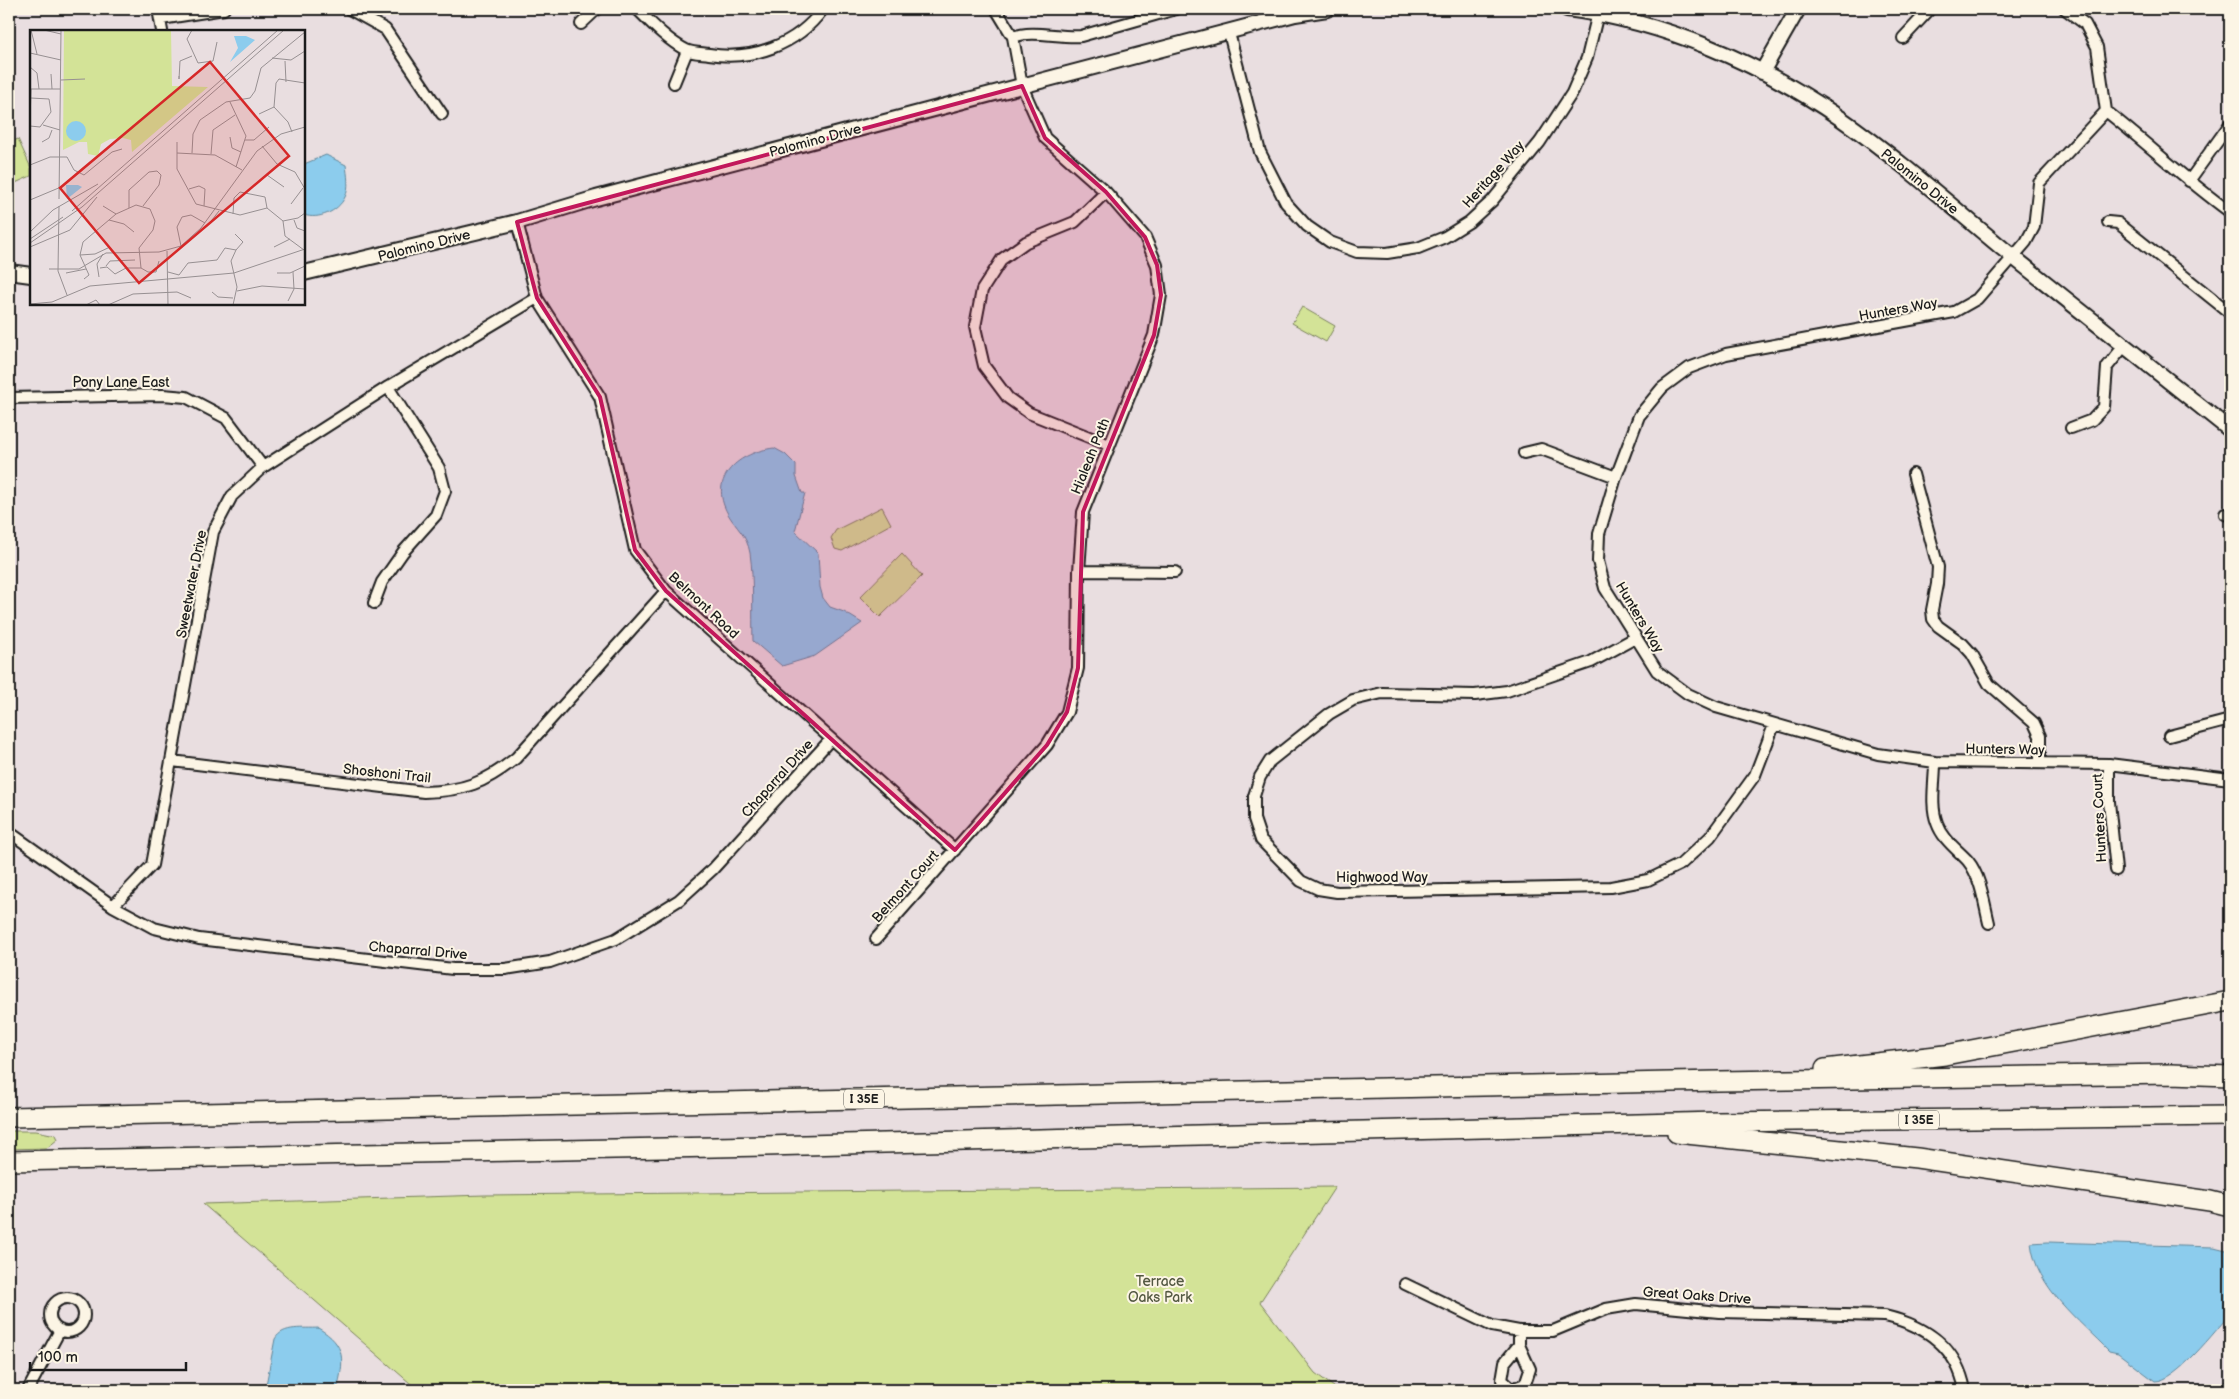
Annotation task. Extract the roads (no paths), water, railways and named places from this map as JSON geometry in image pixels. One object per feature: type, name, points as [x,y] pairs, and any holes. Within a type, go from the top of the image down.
[{"type":"highway","points":[[1718,1081],[1945,1055],[2230,1001]]},
{"type":"highway","name":"I 35E","points":[[9,1117],[1718,1081],[2171,1074],[2230,1076]]},
{"type":"highway","name":"I 35E","points":[[9,1161],[1609,1126],[1718,1122],[2230,1116]]},
{"type":"highway","points":[[1609,1126],[1917,1158],[2210,1201],[2230,1206]]},
{"type":"street","points":[[158,9],[162,30]]},
{"type":"street","points":[[161,19],[224,9]]},
{"type":"street","points":[[349,9],[386,30],[442,114]]},
{"type":"street","points":[[581,24],[597,9]]},
{"type":"street","points":[[637,9],[657,28],[687,51],[740,56],[765,51],[790,40],[823,9]]},
{"type":"street","points":[[996,9],[1013,37],[1020,34],[1034,33],[1066,38],[1081,36],[1176,9]]},
{"type":"street","name":"Palomino Drive","points":[[305,273],[517,222],[596,198],[1229,33],[1295,14],[1327,9]]},
{"type":"street","name":"Palomino Drive","points":[[1567,9],[1598,13],[1672,34],[1762,72],[1840,118],[2230,430]]},
{"type":"street","points":[[1762,72],[1798,9]]},
{"type":"street","points":[[1903,38],[1930,9]]},
{"type":"street","points":[[2065,9],[2085,24],[2097,47],[2106,111],[2150,145],[2170,166],[2230,212]]},
{"type":"street","name":"Heritage Way","points":[[1229,33],[1260,152],[1286,203],[1307,226],[1330,242],[1357,252],[1387,253],[1418,248],[1445,237],[1469,222],[1492,201],[1540,142],[1572,93],[1587,58],[1598,13]]},
{"type":"street","name":"Hialeah Path","points":[[955,850],[1047,746],[1067,712],[1078,668],[1079,571],[1083,512],[1154,335],[1160,295],[1157,265],[1145,237],[1106,192],[1045,138],[1022,86],[1013,37]]},
{"type":"street","points":[[674,83],[687,51]]},
{"type":"street","name":"Hunters Way","points":[[2106,111],[2039,183],[2034,227],[2014,257],[1977,299],[1954,312],[1726,354],[1688,368],[1662,388],[1639,416],[1616,476],[1599,534],[1598,561],[1606,588],[1635,638],[1658,670],[1688,694],[1716,707],[1878,754],[1935,762],[2109,764],[2230,779]]},
{"type":"street","points":[[2189,181],[2230,124]]},
{"type":"street","points":[[1106,192],[1075,222],[1026,242],[1002,259],[982,290],[975,327],[984,366],[1008,398],[1030,413],[1109,445]]},
{"type":"street","name":"Belmont Road","points":[[517,222],[537,298],[600,397],[635,550],[666,591],[955,850]]},
{"type":"street","points":[[2108,222],[2118,223],[2230,313]]},
{"type":"street","points":[[9,272],[30,275]]},
{"type":"street","name":"Sweetwater Drive","points":[[113,906],[152,865],[214,532],[232,496],[263,467],[388,387],[537,298]]},
{"type":"street","points":[[2071,428],[2092,420],[2104,407],[2107,367],[2124,346]]},
{"type":"street","points":[[374,603],[382,582],[403,552],[436,515],[445,491],[439,468],[388,387]]},
{"type":"street","name":"Pony Lane East","points":[[9,398],[163,395],[186,397],[226,418],[263,467]]},
{"type":"street","points":[[1524,454],[1541,449],[1616,476]]},
{"type":"street","points":[[1913,474],[1938,567],[1932,610],[1933,619],[1938,626],[1963,644],[1972,654],[1989,684],[2034,724],[2040,736],[2040,763]]},
{"type":"street","points":[[1079,571],[1175,572]]},
{"type":"street","name":"Shoshoni Trail","points":[[172,761],[424,792],[448,791],[472,786],[496,774],[516,758],[666,591]]},
{"type":"street","name":"Highwood Way","points":[[1635,638],[1591,662],[1508,691],[1475,695],[1382,693],[1353,700],[1329,714],[1270,761],[1260,777],[1254,796],[1254,819],[1261,840],[1301,881],[1318,889],[1337,892],[1611,887],[1648,880],[1681,864],[1710,837],[1755,775],[1774,724]]},
{"type":"street","points":[[2170,736],[2230,720]]},
{"type":"street","name":"Chaparral Drive","points":[[9,832],[113,906],[154,928],[199,939],[453,969],[505,969],[550,962],[616,939],[679,900],[714,869],[831,739]]},
{"type":"street","points":[[1935,762],[1934,809],[1937,823],[1948,843],[1968,861],[1974,870],[1989,922]]},
{"type":"street","name":"Hunters Court","points":[[2109,764],[2109,802],[2116,870]]},
{"type":"street","name":"Belmont Court","points":[[876,939],[955,850]]},
{"type":"street","name":"Great Oaks Drive","points":[[1405,1284],[1492,1326],[1519,1332],[1553,1331],[1606,1309],[1636,1304],[1719,1312],[1885,1316],[1906,1321],[1926,1331],[1948,1350],[1962,1373],[1965,1390]]},
{"type":"street","points":[[28,1390],[60,1330]]},
{"type":"street","points":[[1518,1346],[1519,1332]]},
{"type":"water","points":[[326,155],[346,165],[347,193],[342,202],[333,211],[315,216],[305,215],[305,164]]},
{"type":"water","points":[[774,448],[785,454],[796,465],[796,476],[802,493],[805,493],[795,531],[818,553],[820,587],[823,598],[830,607],[844,612],[862,623],[815,656],[782,666],[753,641],[749,547],[744,536],[728,514],[723,501],[722,489],[724,478],[739,461],[761,450]]},
{"type":"water","points":[[2031,1243],[2214,1247],[2230,1251],[2230,1314],[2195,1354],[2174,1373],[2164,1379],[2155,1381],[2118,1353],[2109,1351],[2072,1315],[2050,1289],[2041,1275]]},
{"type":"water","points":[[318,1328],[327,1334],[339,1347],[342,1362],[337,1390],[265,1390],[275,1339],[288,1330]]},
{"type":"park label","name":"Terrace Oaks Park","points":[[1160,1289]]}]
